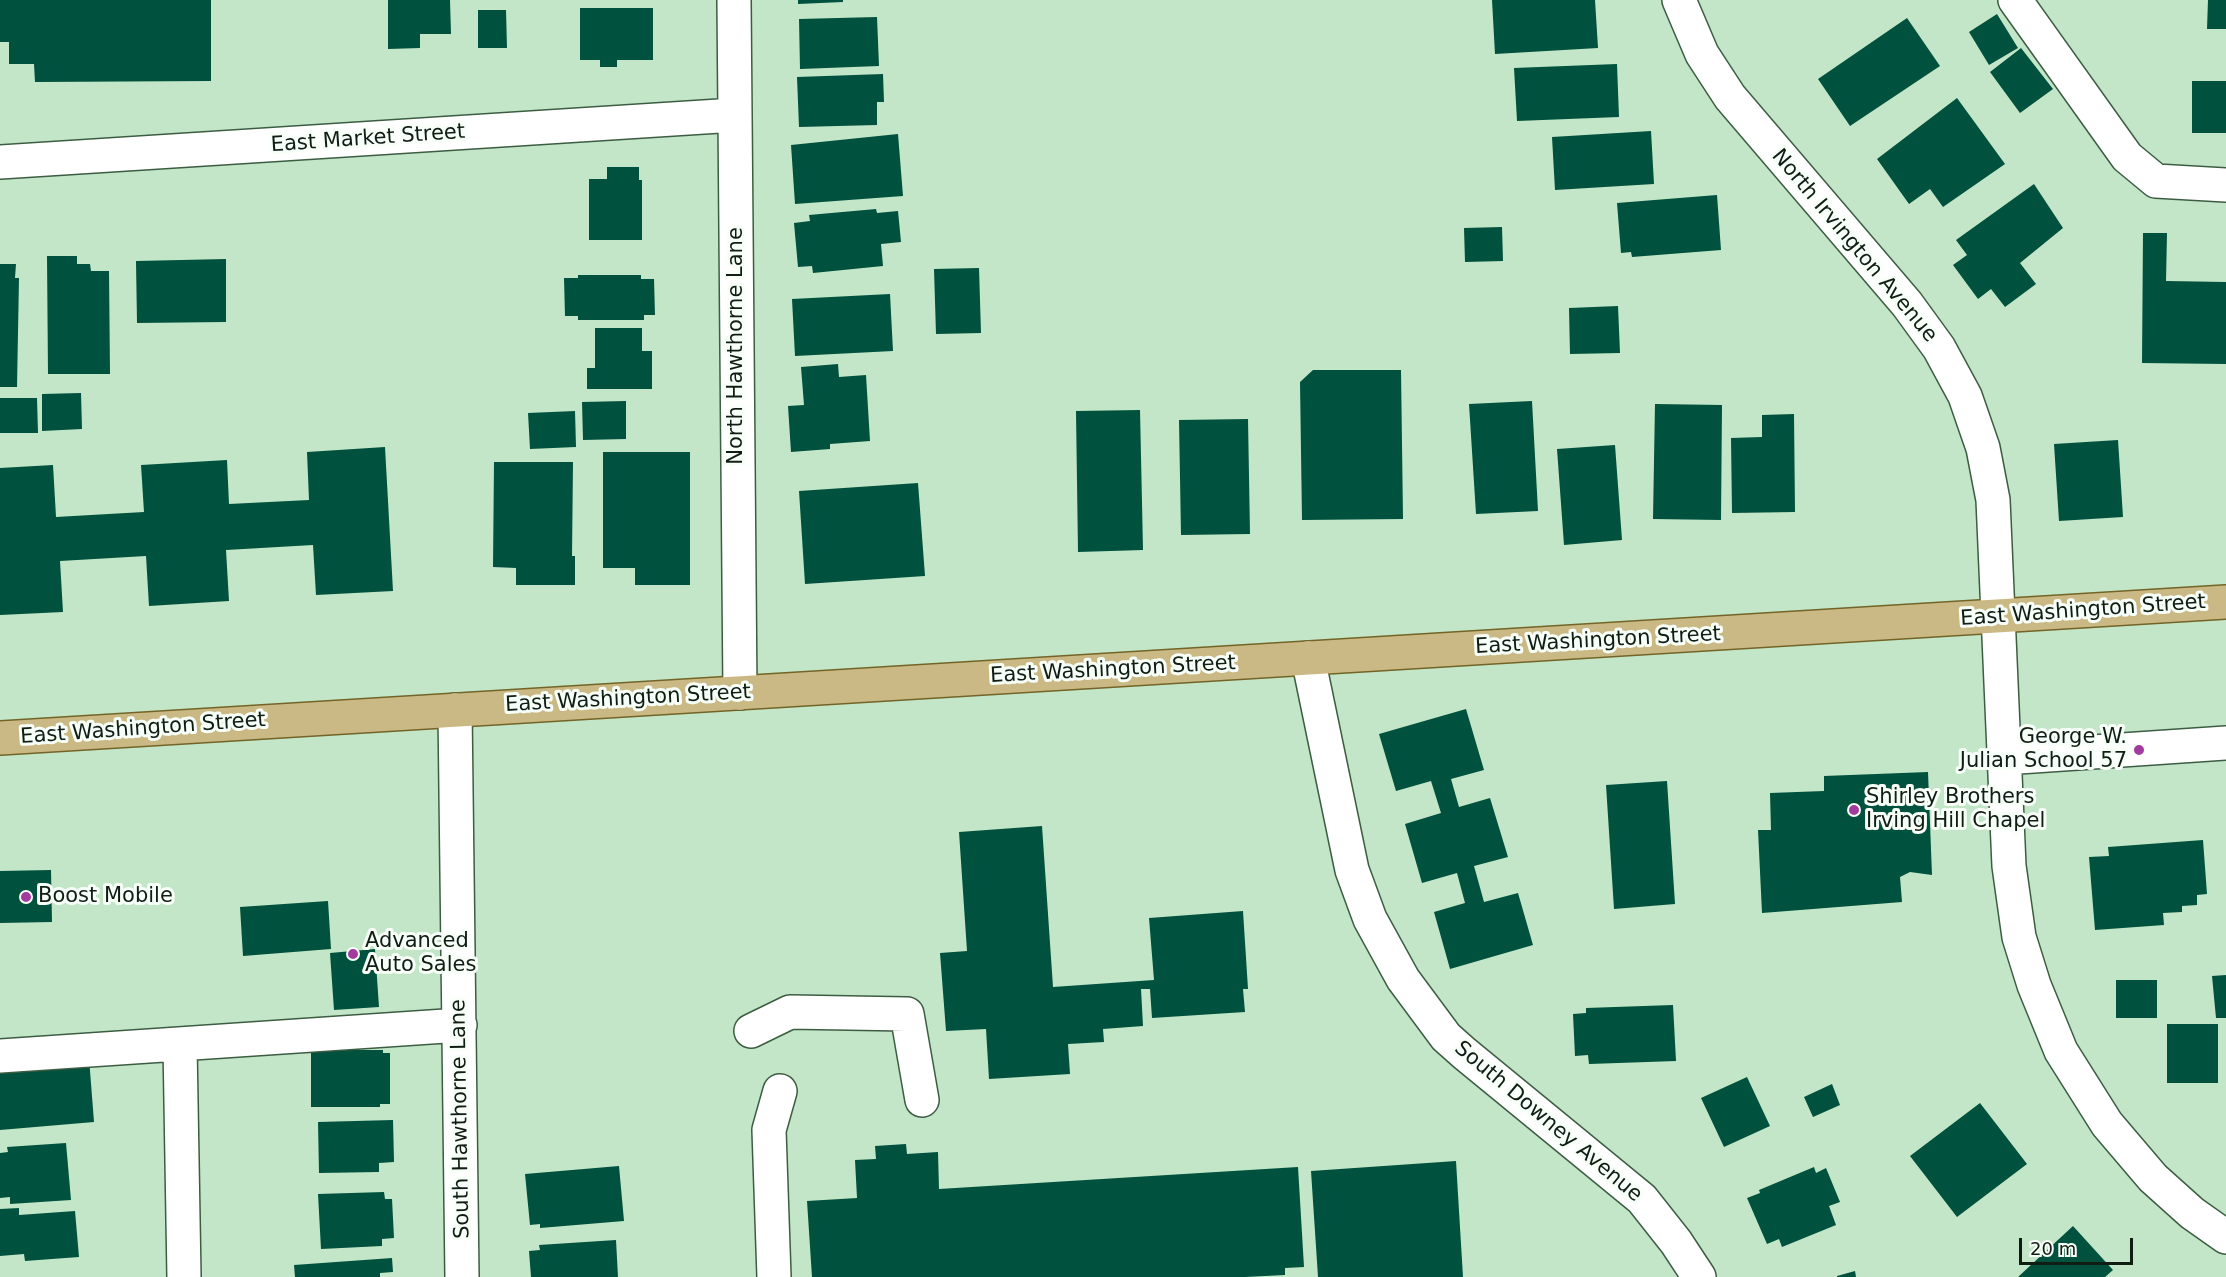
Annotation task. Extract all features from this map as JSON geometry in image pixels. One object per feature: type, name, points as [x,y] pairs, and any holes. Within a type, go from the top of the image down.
[{"type":"main road","name":"East Washington Street","points":[[0,738],[2226,602]]},
{"type":"street","name":"North Hawthorne Lane","points":[[734,0],[740,693]]},
{"type":"street","name":"North Irvington Avenue","points":[[1679,0],[1702,54],[1730,97],[1907,304],[1939,348],[1957,379],[1977,431],[1991,483],[1995,519],[2004,758],[2013,902],[2019,937],[2046,1020],[2078,1081],[2129,1152],[2152,1178],[2192,1213],[2226,1237]]},
{"type":"street","points":[[2015,0],[2127,157],[2156,181],[2226,185]]},
{"type":"street","name":"East Market Street","points":[[0,162],[735,116]]},
{"type":"street","name":"South Downey Avenue","points":[[1308,658],[1353,870],[1370,919],[1403,979],[1446,1037],[1477,1066],[1642,1198],[1676,1242],[1699,1277]]},
{"type":"street","name":"South Hawthorne Lane","points":[[455,710],[462,1277]]},
{"type":"street","points":[[2004,758],[2226,743]]},
{"type":"street","points":[[751,1030],[790,1012],[907,1014],[922,1100]]},
{"type":"street","points":[[0,1056],[460,1025]]},
{"type":"street","points":[[180,1044],[184,1277]]},
{"type":"street","points":[[774,1277],[769,1130],[780,1091]]},
{"type":"building","points":[[0,0],[211,0],[211,81],[35,82],[34,64],[9,64],[9,42],[0,42]]},
{"type":"building","points":[[388,0],[450,0],[451,34],[420,34],[420,48],[388,49]]},
{"type":"building","points":[[798,0],[843,0],[843,2],[798,4]]},
{"type":"building","points":[[1492,0],[1595,0],[1598,48],[1495,54]]},
{"type":"building","points":[[2208,0],[2226,0],[2226,29],[2207,29]]},
{"type":"building","points":[[580,8],[653,8],[653,60],[617,60],[617,67],[600,67],[600,60],[580,60]]},
{"type":"building","points":[[478,10],[506,10],[507,48],[478,48]]},
{"type":"building","points":[[1997,14],[2018,48],[1989,65],[1969,32]]},
{"type":"building","points":[[877,17],[879,66],[800,69],[799,19]]},
{"type":"building","points":[[1907,18],[1940,66],[1850,126],[1818,79]]},
{"type":"building","points":[[2021,48],[2053,89],[2020,113],[1990,72]]},
{"type":"building","points":[[1617,64],[1619,117],[1517,121],[1514,68]]},
{"type":"building","points":[[883,74],[884,102],[877,102],[877,125],[799,127],[797,77]]},
{"type":"building","points":[[2192,81],[2226,81],[2226,133],[2192,133]]},
{"type":"building","points":[[1957,98],[2005,164],[1943,207],[1930,189],[1909,204],[1877,159]]},
{"type":"building","points":[[1651,131],[1654,184],[1555,190],[1552,137]]},
{"type":"building","points":[[898,134],[903,196],[795,204],[791,145]]},
{"type":"building","points":[[607,167],[639,167],[639,180],[642,180],[642,240],[589,240],[589,179],[607,179]]},
{"type":"building","points":[[2034,184],[2063,228],[2020,263],[2036,284],[2005,307],[1991,289],[1978,299],[1953,265],[1967,255],[1956,240]]},
{"type":"building","points":[[1717,195],[1721,250],[1632,257],[1631,252],[1621,253],[1617,203]]},
{"type":"building","points":[[876,209],[877,213],[898,211],[901,242],[881,244],[883,266],[813,273],[812,266],[798,267],[794,223],[810,221],[809,215]]},
{"type":"building","points":[[1502,227],[1503,261],[1465,262],[1464,228]]},
{"type":"building","points":[[2143,233],[2167,233],[2166,281],[2226,282],[2226,364],[2142,363]]},
{"type":"building","points":[[47,256],[77,256],[77,264],[90,264],[91,271],[109,271],[110,374],[48,374]]},
{"type":"building","points":[[226,259],[226,322],[137,323],[136,261]]},
{"type":"building","points":[[0,264],[16,264],[15,278],[19,278],[17,387],[0,387]]},
{"type":"building","points":[[979,268],[981,333],[936,334],[934,269]]},
{"type":"building","points":[[578,275],[641,275],[641,279],[654,279],[655,315],[644,315],[644,320],[578,320],[578,316],[565,316],[564,278],[578,278]]},
{"type":"building","points":[[890,294],[893,351],[795,356],[792,299]]},
{"type":"building","points":[[1618,306],[1620,353],[1570,354],[1569,308]]},
{"type":"building","points":[[595,328],[642,328],[642,351],[652,351],[652,389],[587,389],[587,368],[595,368]]},
{"type":"building","points":[[838,364],[839,377],[866,375],[870,441],[830,444],[830,449],[791,452],[788,406],[804,405],[801,367]]},
{"type":"building","points":[[1313,370],[1401,370],[1403,519],[1302,520],[1300,382]]},
{"type":"building","points":[[81,393],[82,429],[42,431],[42,394]]},
{"type":"building","points":[[0,398],[37,398],[38,433],[0,433]]},
{"type":"building","points":[[626,401],[626,439],[583,440],[582,402]]},
{"type":"building","points":[[1532,401],[1538,511],[1476,514],[1469,404]]},
{"type":"building","points":[[1655,404],[1722,405],[1721,520],[1653,519]]},
{"type":"building","points":[[1140,410],[1143,550],[1078,552],[1076,411]]},
{"type":"building","points":[[575,411],[576,447],[530,449],[528,413]]},
{"type":"building","points":[[1794,414],[1795,512],[1732,513],[1731,438],[1762,437],[1762,415]]},
{"type":"building","points":[[1248,419],[1250,534],[1181,535],[1179,420]]},
{"type":"building","points":[[2118,440],[2123,517],[2059,521],[2054,444]]},
{"type":"building","points":[[1615,445],[1622,540],[1564,545],[1557,449]]},
{"type":"building","points":[[385,447],[393,591],[316,595],[313,545],[226,550],[229,601],[149,606],[146,556],[60,561],[63,612],[0,615],[0,468],[53,465],[56,517],[144,512],[141,465],[227,460],[229,504],[309,500],[307,452]]},
{"type":"building","points":[[603,452],[690,452],[690,585],[635,585],[635,568],[603,568]]},
{"type":"building","points":[[494,462],[573,462],[572,556],[575,556],[575,585],[516,585],[516,568],[493,567]]},
{"type":"building","points":[[918,483],[925,576],[805,584],[799,491]]},
{"type":"building","points":[[1466,709],[1484,770],[1451,779],[1459,807],[1490,798],[1508,857],[1474,866],[1484,902],[1518,893],[1533,945],[1450,969],[1434,912],[1465,903],[1457,873],[1422,883],[1405,824],[1441,813],[1431,781],[1396,791],[1379,734]]},
{"type":"building","points":[[1928,772],[1932,875],[1910,872],[1900,877],[1902,902],[1762,913],[1758,830],[1771,830],[1770,793],[1824,791],[1824,776]]},
{"type":"building","points":[[1667,781],[1675,904],[1614,909],[1606,785]]},
{"type":"building","points":[[1042,826],[1053,987],[1154,980],[1149,918],[1243,911],[1248,989],[1243,989],[1245,1012],[1152,1018],[1150,989],[1141,989],[1143,1026],[1103,1029],[1104,1042],[1068,1044],[1070,1074],[989,1079],[986,1029],[946,1031],[940,953],[967,951],[959,832]]},
{"type":"building","points":[[2203,840],[2207,894],[2197,895],[2197,905],[2182,906],[2182,912],[2163,913],[2164,925],[2095,930],[2089,857],[2109,856],[2108,847]]},
{"type":"building","name":"Boost Mobile","points":[[51,870],[52,922],[0,923],[0,871]]},
{"type":"building","name":"Advanced Auto Sales","points":[[328,901],[331,949],[243,956],[240,907]]},
{"type":"building","points":[[375,949],[379,1007],[334,1010],[330,953]]},
{"type":"building","points":[[2226,975],[2226,1018],[2216,1018],[2212,976]]},
{"type":"building","points":[[2116,980],[2157,980],[2157,1018],[2116,1018]]},
{"type":"building","points":[[1673,1005],[1676,1061],[1589,1064],[1588,1055],[1575,1056],[1573,1014],[1586,1013],[1586,1008]]},
{"type":"building","points":[[2167,1024],[2218,1024],[2218,1083],[2167,1083]]},
{"type":"building","points":[[311,1050],[383,1050],[383,1053],[390,1053],[390,1104],[380,1104],[380,1107],[311,1107]]},
{"type":"building","points":[[89,1058],[94,1122],[0,1130],[0,1064]]},
{"type":"building","points":[[1747,1077],[1770,1126],[1724,1147],[1701,1098]]},
{"type":"building","points":[[1832,1084],[1840,1105],[1813,1117],[1804,1097]]},
{"type":"building","points":[[1980,1103],[2027,1164],[1957,1217],[1910,1156]]},
{"type":"building","points":[[393,1120],[394,1162],[379,1163],[379,1172],[319,1173],[318,1122]]},
{"type":"building","points":[[66,1143],[71,1200],[10,1204],[10,1197],[0,1198],[0,1153],[8,1152],[7,1147]]},
{"type":"building","points":[[906,1144],[907,1154],[938,1152],[939,1189],[1298,1167],[1304,1267],[1285,1268],[1285,1275],[1245,1277],[812,1277],[807,1201],[857,1198],[855,1160],[876,1159],[875,1146]]},
{"type":"building","points":[[1456,1161],[1463,1277],[1318,1277],[1311,1171]]},
{"type":"building","points":[[619,1166],[624,1221],[540,1228],[540,1224],[530,1225],[525,1174]]},
{"type":"building","points":[[1814,1167],[1816,1173],[1826,1168],[1840,1202],[1829,1206],[1836,1225],[1782,1247],[1779,1239],[1767,1244],[1747,1198],[1760,1193],[1759,1190]]},
{"type":"building","points":[[384,1192],[385,1199],[392,1199],[394,1238],[382,1239],[382,1246],[321,1249],[318,1194]]},
{"type":"building","points":[[19,1208],[19,1215],[75,1211],[79,1257],[25,1261],[24,1254],[0,1256],[0,1209]]},
{"type":"building","points":[[2073,1226],[2113,1270],[2105,1277],[2018,1277]]},
{"type":"building","points":[[616,1240],[618,1277],[531,1277],[529,1251],[540,1250],[539,1245]]},
{"type":"building","points":[[392,1258],[393,1272],[380,1273],[380,1277],[295,1277],[294,1265]]},
{"type":"building","points":[[1855,1271],[1856,1277],[1837,1277],[1837,1276]]},
{"type":"place","name":"George W. Julian School 57","points":[[2139,750]]},
{"type":"place","name":"Shirley Brothers Irving Hill Chapel","points":[[1854,810]]},
{"type":"place","name":"Boost Mobile","points":[[26,897]]},
{"type":"place","name":"Advanced Auto Sales","points":[[353,954]]}]
